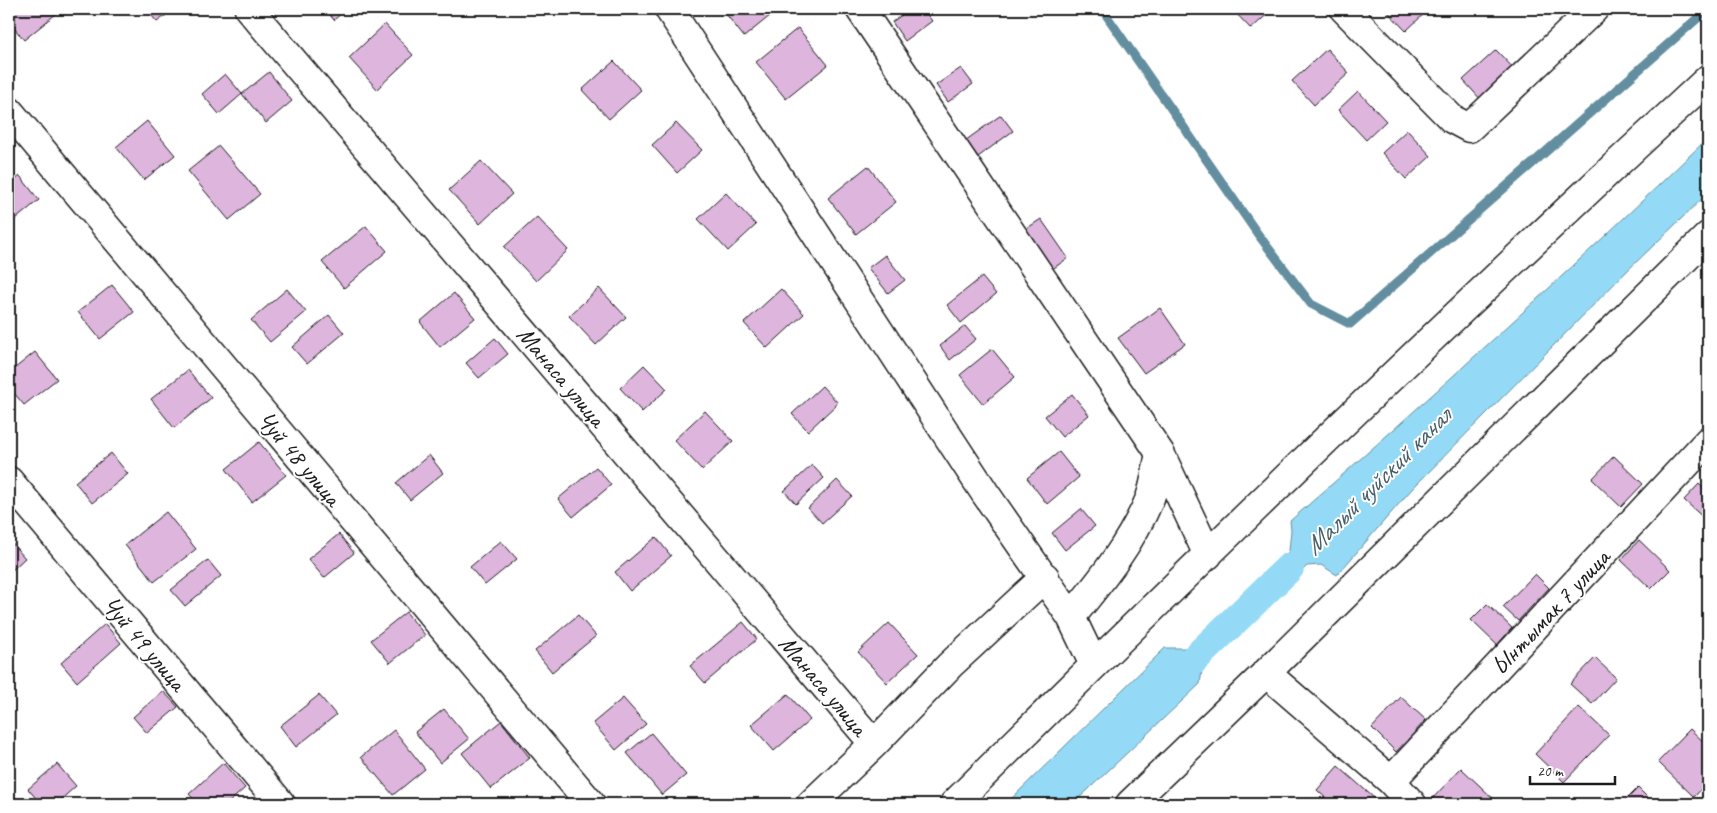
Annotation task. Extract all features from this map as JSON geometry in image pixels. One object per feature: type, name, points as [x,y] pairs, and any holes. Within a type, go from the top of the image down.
[{"type":"street","name":"Манаса улица","points":[[249,9],[874,744]]},
{"type":"street","points":[[669,9],[979,485],[1071,617],[1094,665]]},
{"type":"street","points":[[860,9],[1160,453],[1208,555]]},
{"type":"street","points":[[1344,9],[1452,119],[1469,128],[1594,9]]},
{"type":"street","points":[[954,804],[1296,468],[1708,79]]},
{"type":"street","name":"Чуй 48 улица","points":[[9,111],[591,804]]},
{"type":"street","points":[[1144,799],[1266,673],[1708,236]]},
{"type":"street","name":"Ынтымак 7 улица","points":[[1391,782],[1708,441]]},
{"type":"street","points":[[1071,617],[1100,582],[1133,530],[1150,497],[1160,453]]},
{"type":"street","name":"Чуй 49 улица","points":[[9,481],[281,804]]},
{"type":"street","points":[[810,804],[874,744],[950,665],[1044,577]]},
{"type":"street","points":[[1266,673],[1391,782],[1412,804]]},
{"type":"water","points":[[1708,138],[1708,193],[1627,271],[1411,490],[1337,575],[1321,565],[1307,566],[1268,603],[1254,589],[1289,551],[1290,521],[1501,332]]},
{"type":"water","points":[[1210,632],[1222,646],[1203,664],[1200,684],[1073,804],[1006,804],[1165,648],[1190,648]]},
{"type":"building","points":[[9,9],[62,9],[24,40],[9,22]]},
{"type":"building","points":[[146,9],[174,9],[157,22]]},
{"type":"building","points":[[325,9],[346,9],[334,20]]},
{"type":"building","points":[[722,9],[775,9],[776,11],[744,37]]},
{"type":"building","points":[[910,9],[923,9],[932,21],[905,41],[892,22]]},
{"type":"building","points":[[1232,9],[1273,9],[1251,29]]},
{"type":"building","points":[[1385,9],[1429,9],[1406,31]]},
{"type":"building","points":[[385,24],[413,55],[377,89],[349,58]]},
{"type":"building","points":[[798,28],[828,65],[786,99],[756,62]]},
{"type":"building","points":[[1327,49],[1349,73],[1314,105],[1292,81]]},
{"type":"building","points":[[1496,50],[1516,71],[1483,102],[1463,80]]},
{"type":"building","points":[[614,61],[641,90],[609,119],[582,90]]},
{"type":"building","points":[[961,68],[973,84],[948,102],[936,85]]},
{"type":"building","points":[[269,72],[292,101],[266,123],[242,94]]},
{"type":"building","points":[[225,74],[242,94],[219,114],[202,94]]},
{"type":"building","points":[[1358,91],[1386,121],[1366,140],[1338,110]]},
{"type":"building","points":[[1001,115],[1013,131],[974,160],[962,143]]},
{"type":"building","points":[[147,121],[175,155],[144,180],[116,147]]},
{"type":"building","points":[[676,123],[702,150],[677,173],[652,145]]},
{"type":"building","points":[[1407,130],[1431,156],[1406,179],[1382,153]]},
{"type":"building","points":[[219,146],[260,194],[229,220],[188,171]]},
{"type":"building","points":[[481,161],[512,194],[480,224],[449,190]]},
{"type":"building","points":[[868,166],[896,202],[856,234],[828,198]]},
{"type":"building","points":[[20,176],[39,200],[11,223],[9,221],[9,185]]},
{"type":"building","points":[[726,193],[756,225],[728,251],[698,219]]},
{"type":"building","points":[[537,217],[568,250],[536,281],[504,247]]},
{"type":"building","points":[[1041,219],[1068,258],[1051,270],[1023,231]]},
{"type":"building","points":[[366,226],[387,251],[344,288],[322,262]]},
{"type":"building","points":[[885,255],[905,280],[888,293],[868,268]]},
{"type":"building","points":[[982,277],[996,294],[961,323],[947,305]]},
{"type":"building","points":[[112,285],[134,312],[100,339],[78,312]]},
{"type":"building","points":[[599,288],[626,317],[596,345],[569,316]]},
{"type":"building","points":[[287,289],[306,312],[270,342],[251,320]]},
{"type":"building","points":[[781,289],[804,314],[767,348],[744,323]]},
{"type":"building","points":[[454,293],[475,318],[440,347],[420,322]]},
{"type":"building","points":[[1160,308],[1185,344],[1144,373],[1118,338]]},
{"type":"building","points":[[329,315],[344,333],[307,364],[292,347]]},
{"type":"building","points":[[965,326],[976,339],[950,360],[940,346]]},
{"type":"building","points":[[495,338],[508,354],[479,378],[466,363]]},
{"type":"building","points":[[992,349],[1015,377],[983,404],[960,375]]},
{"type":"building","points":[[35,352],[57,379],[24,405],[9,387],[9,373]]},
{"type":"building","points":[[644,365],[667,389],[642,412],[620,388]]},
{"type":"building","points":[[188,370],[211,398],[174,428],[151,399]]},
{"type":"building","points":[[822,386],[838,403],[808,431],[792,414]]},
{"type":"building","points":[[1072,394],[1089,415],[1062,437],[1045,416]]},
{"type":"building","points":[[705,411],[733,441],[702,470],[674,440]]},
{"type":"building","points":[[259,442],[286,475],[252,502],[226,469]]},
{"type":"building","points":[[1059,452],[1079,477],[1047,504],[1027,478]]},
{"type":"building","points":[[111,453],[128,474],[92,503],[75,482]]},
{"type":"building","points":[[429,455],[443,473],[410,500],[396,483]]},
{"type":"building","points":[[1614,456],[1643,484],[1621,507],[1592,479]]},
{"type":"building","points":[[812,465],[824,478],[796,504],[784,491]]},
{"type":"building","points":[[596,467],[611,485],[573,517],[558,499]]},
{"type":"building","points":[[837,480],[852,496],[822,523],[808,508]]},
{"type":"building","points":[[1699,484],[1708,493],[1708,522],[1684,500]]},
{"type":"building","points":[[1081,509],[1095,526],[1065,550],[1052,533]]},
{"type":"building","points":[[166,512],[196,549],[154,582],[125,545]]},
{"type":"building","points":[[339,534],[354,553],[324,578],[308,559]]},
{"type":"building","points":[[656,537],[671,556],[630,591],[615,572]]},
{"type":"building","points":[[9,540],[25,558],[9,573]]},
{"type":"building","points":[[1639,540],[1670,570],[1651,589],[1621,560]]},
{"type":"building","points":[[501,541],[517,559],[485,585],[470,567]]},
{"type":"building","points":[[208,560],[221,576],[185,606],[171,590]]},
{"type":"building","points":[[1535,574],[1549,588],[1518,621],[1503,607]]},
{"type":"building","points":[[1487,604],[1512,628],[1497,645],[1471,620]]},
{"type":"building","points":[[406,612],[425,635],[390,663],[371,640]]},
{"type":"building","points":[[578,615],[596,636],[552,672],[535,651]]},
{"type":"building","points":[[743,622],[757,639],[705,683],[690,666]]},
{"type":"building","points":[[889,623],[918,654],[887,683],[858,652]]},
{"type":"building","points":[[105,624],[121,643],[77,682],[61,663]]},
{"type":"building","points":[[1595,658],[1616,678],[1592,704],[1570,684]]},
{"type":"building","points":[[163,691],[178,707],[147,733],[133,717]]},
{"type":"building","points":[[788,694],[810,720],[774,751],[751,725]]},
{"type":"building","points":[[319,695],[336,715],[296,747],[280,726]]},
{"type":"building","points":[[1401,697],[1426,720],[1396,752],[1372,728]]},
{"type":"building","points":[[623,698],[646,724],[616,750],[593,723]]},
{"type":"building","points":[[1579,707],[1609,735],[1564,782],[1535,754]]},
{"type":"building","points":[[444,709],[469,739],[440,763],[415,732]]},
{"type":"building","points":[[501,721],[530,758],[491,789],[462,753]]},
{"type":"building","points":[[1690,729],[1708,746],[1708,782],[1694,797],[1658,762]]},
{"type":"building","points":[[394,730],[425,769],[393,795],[361,757]]},
{"type":"building","points":[[651,733],[686,775],[662,795],[627,753]]},
{"type":"building","points":[[223,763],[245,788],[227,804],[198,804],[189,794]]},
{"type":"building","points":[[57,764],[76,786],[56,804],[41,804],[28,789]]},
{"type":"building","points":[[1338,766],[1381,804],[1332,804],[1317,790]]},
{"type":"building","points":[[1461,768],[1499,804],[1439,804],[1433,798]]},
{"type":"building","points":[[1638,788],[1654,804],[1622,804]]},
{"type":"waterway","points":[[1102,9],[1257,233],[1311,304],[1350,324],[1708,9]]},
{"type":"waterway","name":"Малый чуйский канал","points":[[1185,668],[1289,568]]}]
